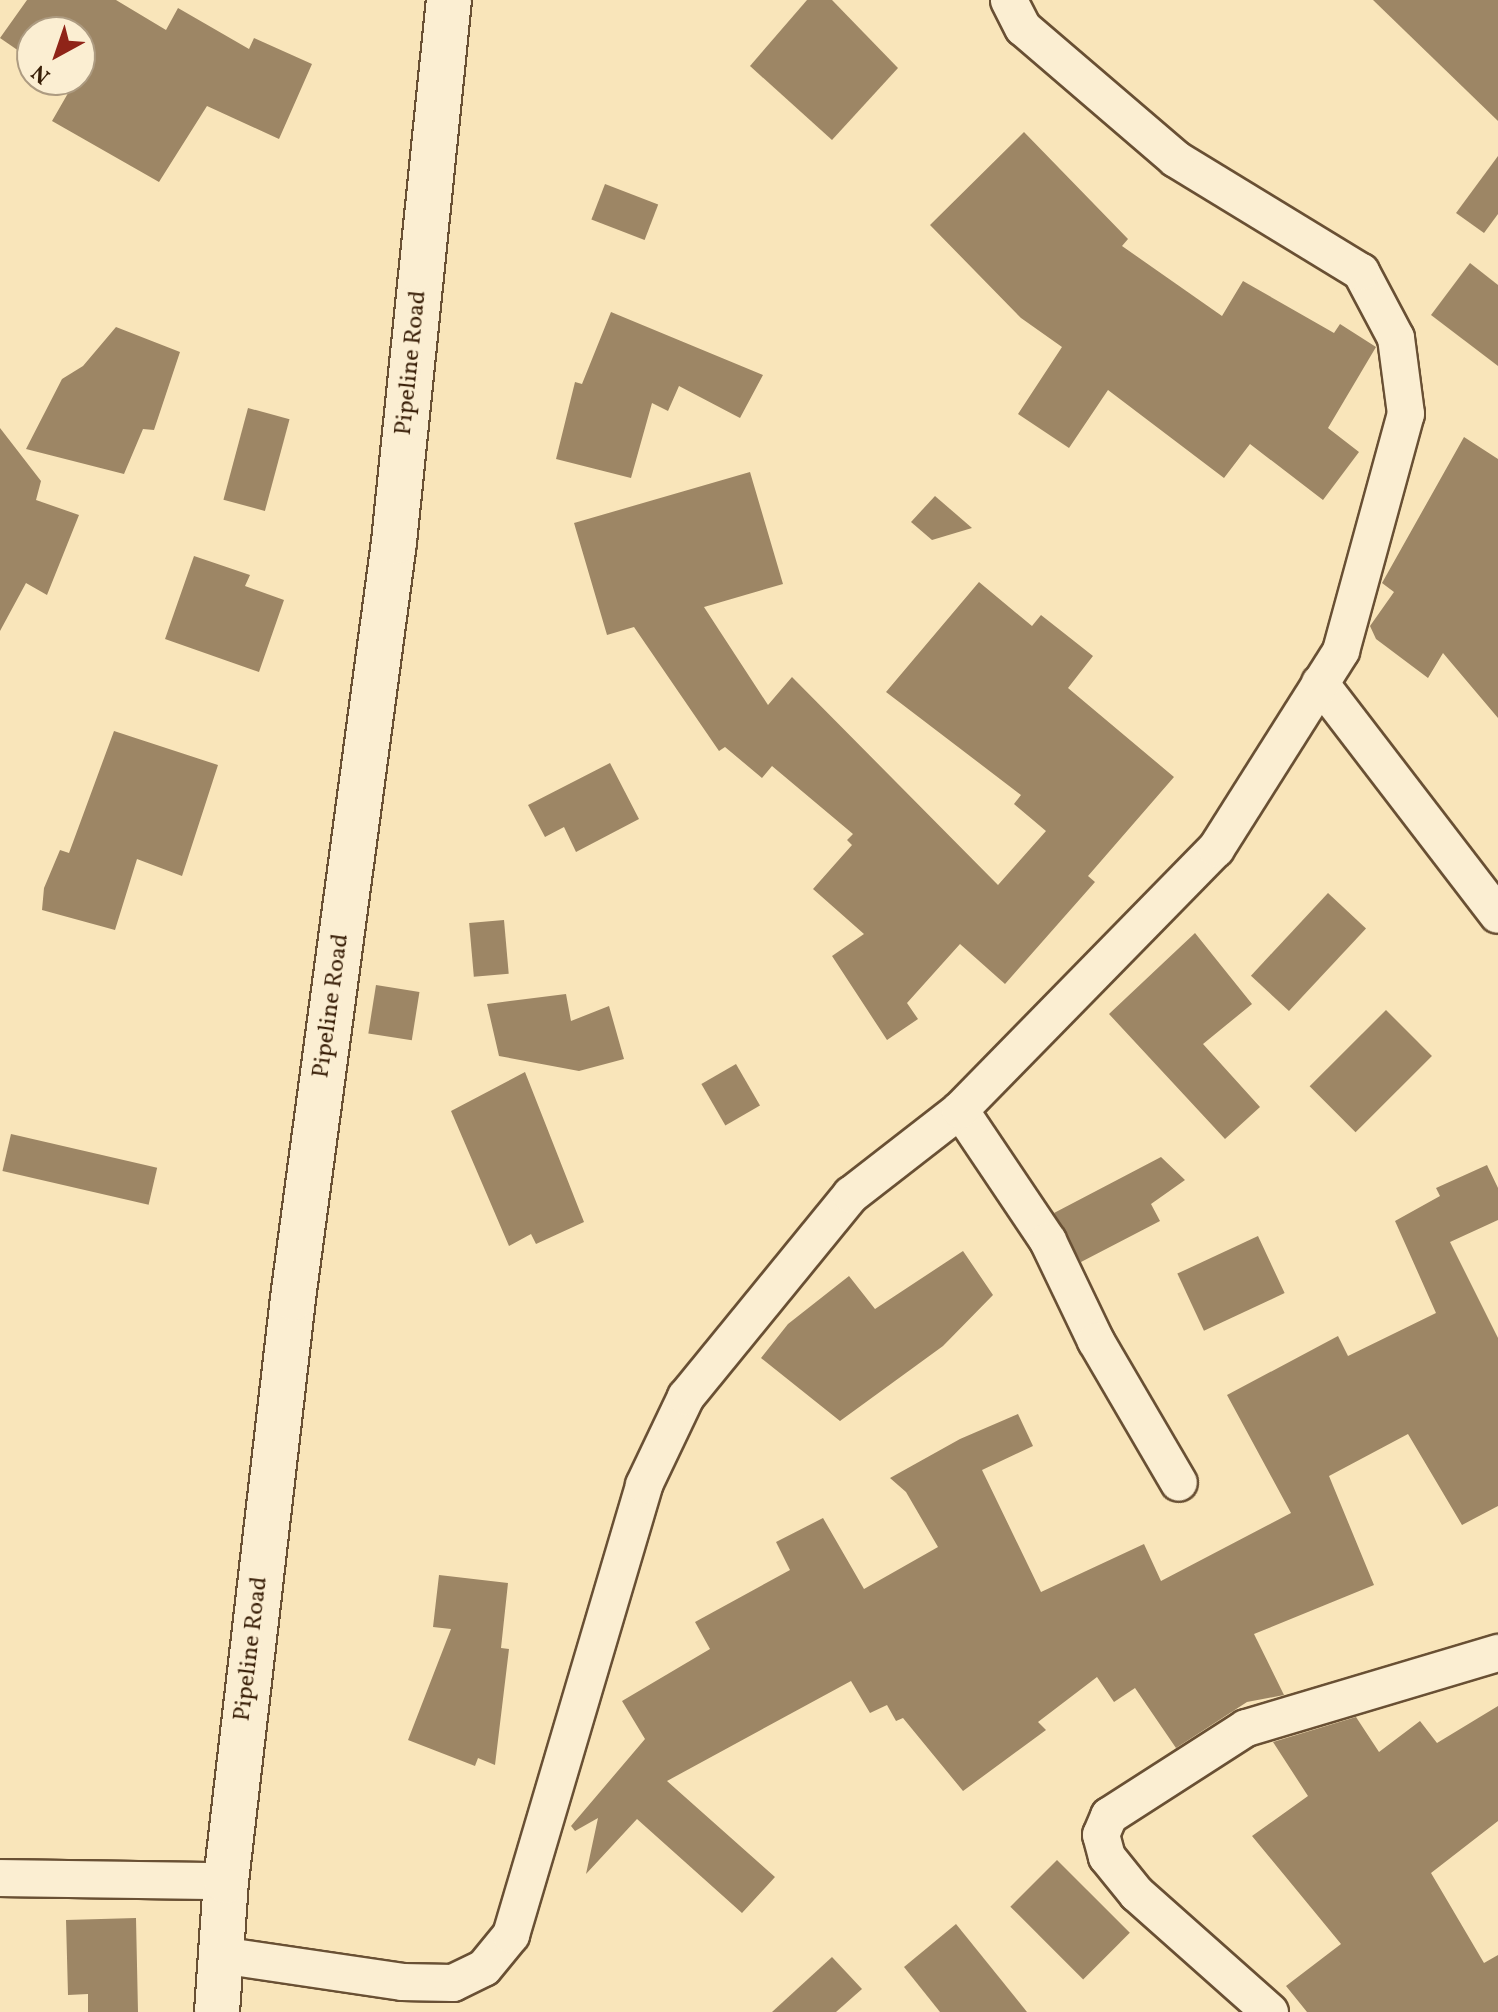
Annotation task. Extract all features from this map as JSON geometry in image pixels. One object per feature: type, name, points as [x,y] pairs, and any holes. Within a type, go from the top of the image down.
[{"type":"street","name":"Pipeline Road","points":[[217,2012],[226,1881],[293,1298],[394,542],[449,0]]},
{"type":"street","points":[[220,1955],[402,1982],[453,1983],[484,1968],[511,1935],[644,1485],[686,1397],[851,1195],[960,1110],[1216,849],[1341,651],[1406,414],[1396,338],[1361,272],[1176,159],[1023,28],[1009,0]]},
{"type":"street","points":[[1320,683],[1498,915]]},
{"type":"street","points":[[960,1110],[1048,1241],[1096,1341],[1179,1483]]},
{"type":"street","points":[[1270,2012],[1137,1894],[1107,1857],[1101,1835],[1109,1816],[1246,1728],[1498,1653]]},
{"type":"street","points":[[0,1878],[226,1881]]},
{"type":"building","points":[[27,0],[116,0],[166,30],[178,8],[249,49],[254,38],[312,64],[279,139],[207,106],[159,182],[52,121],[66,96],[96,96],[96,16],[16,16],[16,49],[0,38]]},
{"type":"building","points":[[807,0],[832,0],[898,68],[832,140],[750,66]]},
{"type":"building","points":[[1373,0],[1498,0],[1498,121]]},
{"type":"building","points":[[1024,132],[1128,239],[1122,246],[1222,316],[1243,281],[1334,333],[1340,324],[1376,347],[1328,428],[1359,452],[1323,500],[1250,444],[1224,478],[1108,390],[1069,448],[1018,414],[1062,347],[1021,318],[930,225]]},
{"type":"building","points":[[1498,156],[1498,214],[1484,233],[1456,213]]},
{"type":"building","points":[[605,184],[658,204],[645,240],[591,219]]},
{"type":"building","points":[[1470,263],[1498,285],[1498,366],[1431,315]]},
{"type":"building","points":[[611,312],[763,375],[740,418],[679,386],[668,411],[652,403],[631,478],[556,459],[575,382],[582,384]]},
{"type":"building","points":[[116,327],[180,352],[154,430],[143,429],[124,474],[26,449],[62,379],[83,366]]},
{"type":"building","points":[[248,408],[290,419],[265,511],[223,500]]},
{"type":"building","points":[[0,428],[41,481],[36,500],[79,515],[47,595],[26,583],[0,631]]},
{"type":"building","points":[[1464,437],[1498,459],[1498,718],[1443,653],[1428,678],[1376,639],[1370,626],[1394,592],[1382,583]]},
{"type":"building","points":[[750,472],[783,584],[704,607],[768,705],[792,677],[998,885],[1046,831],[1014,804],[1021,795],[886,692],[979,582],[1032,626],[1041,615],[1093,656],[1068,688],[1174,777],[1088,876],[1095,882],[1005,984],[960,944],[907,1003],[918,1019],[887,1040],[832,956],[864,934],[813,889],[852,845],[847,840],[853,834],[772,766],[762,778],[725,747],[719,751],[634,627],[607,635],[574,523]]},
{"type":"building","points":[[935,496],[972,528],[932,540],[911,522]]},
{"type":"building","points":[[194,556],[250,575],[245,586],[284,600],[259,672],[165,639]]},
{"type":"building","points":[[114,731],[218,765],[182,876],[137,859],[115,930],[42,910],[44,888],[60,850],[69,853]]},
{"type":"building","points":[[610,763],[639,819],[576,852],[564,827],[545,837],[528,805]]},
{"type":"building","points":[[1328,893],[1366,928],[1289,1011],[1251,976]]},
{"type":"building","points":[[504,920],[509,974],[474,977],[469,923]]},
{"type":"building","points":[[1195,933],[1252,1004],[1203,1044],[1260,1107],[1225,1139],[1109,1014]]},
{"type":"building","points":[[376,985],[419,992],[412,1040],[368,1033]]},
{"type":"building","points":[[566,994],[571,1021],[609,1006],[624,1059],[579,1071],[499,1056],[487,1004]]},
{"type":"building","points":[[1386,1010],[1432,1056],[1356,1132],[1310,1086]]},
{"type":"building","points":[[736,1064],[760,1106],[725,1126],[701,1084]]},
{"type":"building","points":[[525,1072],[584,1222],[536,1244],[531,1234],[509,1246],[451,1111]]},
{"type":"building","points":[[11,1134],[157,1168],[149,1205],[2,1171]]},
{"type":"building","points":[[1161,1157],[1185,1180],[1151,1204],[1160,1221],[1081,1262],[1054,1213]]},
{"type":"building","points":[[1487,1165],[1498,1188],[1498,1220],[1450,1242],[1498,1338],[1498,1506],[1462,1525],[1408,1434],[1329,1476],[1374,1585],[1254,1634],[1284,1695],[1247,1702],[1176,1748],[1135,1688],[1114,1702],[1097,1677],[1038,1722],[1046,1730],[963,1791],[903,1718],[896,1721],[887,1705],[870,1713],[851,1681],[667,1781],[775,1877],[742,1913],[637,1819],[586,1874],[598,1818],[575,1831],[571,1826],[645,1739],[622,1701],[710,1649],[695,1622],[790,1570],[776,1542],[823,1518],[864,1589],[938,1547],[906,1492],[890,1478],[960,1439],[1018,1414],[1033,1446],[982,1470],[1041,1592],[1144,1544],[1161,1581],[1291,1513],[1227,1395],[1338,1336],[1348,1356],[1436,1313],[1395,1221],[1440,1196],[1436,1188]]},
{"type":"building","points":[[1258,1236],[1285,1293],[1204,1331],[1177,1274]]},
{"type":"building","points":[[963,1251],[993,1295],[943,1346],[840,1421],[761,1358],[788,1324],[849,1276],[875,1309]]},
{"type":"building","points":[[439,1575],[508,1583],[501,1648],[509,1649],[495,1765],[478,1758],[475,1766],[408,1740],[451,1629],[433,1627]]},
{"type":"building","points":[[1498,1706],[1498,1821],[1431,1873],[1484,1963],[1498,1955],[1498,2012],[1307,2012],[1286,1986],[1341,1944],[1252,1836],[1308,1796],[1273,1742],[1356,1717],[1379,1752],[1420,1721],[1437,1743]]},
{"type":"building","points":[[1057,1860],[1130,1933],[1083,1980],[1010,1907]]},
{"type":"building","points":[[136,1918],[138,2012],[88,2012],[88,1994],[68,1995],[66,1920]]},
{"type":"building","points":[[956,1924],[1027,2012],[940,2012],[904,1967]]},
{"type":"building","points":[[832,1957],[862,1989],[836,2012],[772,2012]]}]
